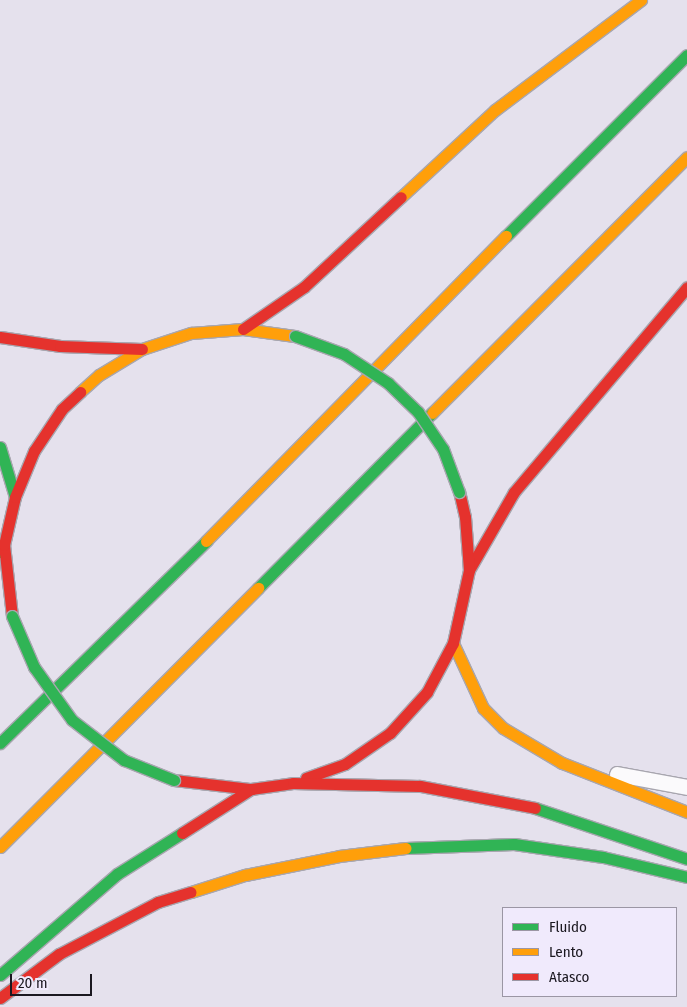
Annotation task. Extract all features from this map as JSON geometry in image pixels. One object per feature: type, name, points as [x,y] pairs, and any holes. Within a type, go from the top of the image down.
[{"type":"main road","points":[[243,329],[304,287],[494,110],[641,0]]},
{"type":"main road","points":[[0,743],[226,521],[368,373],[687,55]]},
{"type":"main road","points":[[0,847],[687,157]]},
{"type":"main road","points":[[469,570],[514,492],[687,288]]},
{"type":"main road","points":[[243,329],[295,336],[344,354],[388,383],[418,412],[443,449],[459,492],[465,517],[469,570],[453,644],[427,692],[390,733],[345,764],[293,783],[251,790],[174,780],[124,760],[72,720],[34,667],[12,616],[2,548],[15,497],[34,451],[62,409],[99,375],[142,349],[191,333],[243,329]]},
{"type":"main road","points":[[0,337],[60,346],[142,349]]},
{"type":"main road","points":[[0,447],[15,497]]},
{"type":"main road","points":[[453,644],[483,708],[503,728],[562,763],[687,812]]},
{"type":"main road","points":[[293,783],[420,786],[525,805],[687,859]]},
{"type":"main road","points":[[0,975],[117,874],[251,790]]},
{"type":"main road","points":[[0,998],[59,954],[158,902],[245,875],[339,856],[431,845],[514,844],[603,857],[687,878]]},
{"type":"lane","points":[[562,763],[687,787]]},
{"type":"traffic: fast","points":[[506,236],[687,55]]},
{"type":"traffic: fast","points":[[295,336],[344,354],[388,383],[418,412],[443,449],[459,492]]},
{"type":"traffic: fast","points":[[258,588],[432,413]]},
{"type":"traffic: fast","points":[[0,447],[15,497]]},
{"type":"traffic: fast","points":[[0,743],[206,541]]},
{"type":"traffic: fast","points":[[0,552],[4,545]]},
{"type":"traffic: fast","points":[[12,616],[34,667],[72,720],[124,760],[174,780]]},
{"type":"traffic: fast","points":[[535,808],[687,859]]},
{"type":"traffic: fast","points":[[0,975],[117,874],[182,833]]},
{"type":"traffic: fast","points":[[406,848],[514,844],[603,857],[687,877]]},
{"type":"traffic: slow","points":[[401,197],[495,110],[641,0]]},
{"type":"traffic: slow","points":[[432,413],[687,157]]},
{"type":"traffic: slow","points":[[206,541],[506,236]]},
{"type":"traffic: slow","points":[[80,392],[99,375],[142,349],[191,333],[243,329],[295,336]]},
{"type":"traffic: slow","points":[[0,847],[258,588]]},
{"type":"traffic: slow","points":[[453,643],[483,708],[503,728],[562,763],[687,812]]},
{"type":"traffic: slow","points":[[191,892],[245,875],[339,856],[406,848]]},
{"type":"traffic: jam","points":[[243,329],[304,287],[401,197]]},
{"type":"traffic: jam","points":[[469,570],[514,492],[687,287]]},
{"type":"traffic: jam","points":[[0,337],[60,346],[142,349]]},
{"type":"traffic: jam","points":[[12,616],[4,545],[15,497],[34,451],[62,409],[80,392]]},
{"type":"traffic: jam","points":[[306,778],[345,764],[390,733],[427,692],[453,643],[469,570],[465,517],[459,492]]},
{"type":"traffic: jam","points":[[174,780],[251,789],[293,783],[420,786],[535,808]]},
{"type":"traffic: jam","points":[[182,833],[251,789]]},
{"type":"traffic: jam","points":[[0,998],[59,954],[158,902],[191,892]]}]
